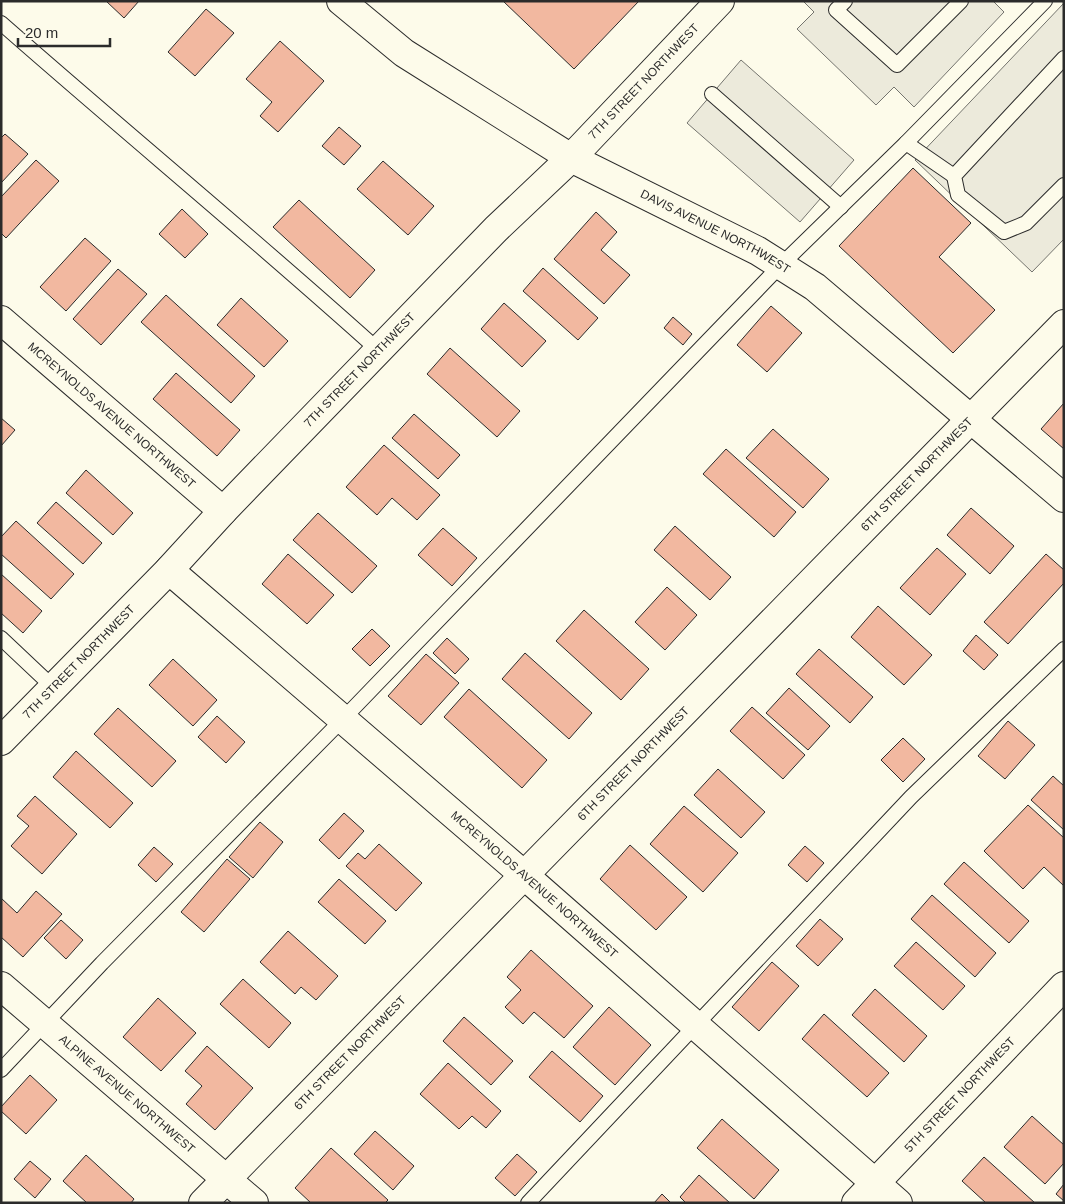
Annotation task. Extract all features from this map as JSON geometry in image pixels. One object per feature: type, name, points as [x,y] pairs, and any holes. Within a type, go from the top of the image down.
[{"type":"street","name":"DAVIS AVENUE NORTHWEST","points":[[341,1],[404,54],[571,158],[758,251],[815,287],[1064,498]]},
{"type":"street","name":"7TH STREET NORTHWEST","points":[[1,741],[169,570],[223,511],[496,229],[571,158],[720,1]]},
{"type":"street","name":"MCREYNOLDS AVENUE NORTHWEST","points":[[1,320],[223,511]]},
{"type":"street","name":"6TH STREET NORTHWEST","points":[[203,1203],[1064,324]]},
{"type":"street","name":"MCREYNOLDS AVENUE NORTHWEST","points":[[169,570],[524,875],[898,1203]]},
{"type":"street","name":"ALPINE AVENUE NORTHWEST","points":[[1,986],[254,1203]]},
{"type":"street","name":"5TH STREET NORTHWEST","points":[[856,1203],[1064,986]]},
{"type":"lane","points":[[845,1],[836,10],[897,65],[961,1]]},
{"type":"lane","points":[[1,1070],[115,949],[343,718],[781,265],[906,142],[1038,4]]},
{"type":"lane","points":[[1,23],[267,250],[378,350]]},
{"type":"lane","points":[[954,176],[1064,58]]},
{"type":"lane","points":[[712,94],[841,207]]},
{"type":"lane","points":[[906,142],[954,176],[958,194],[1004,232],[1026,223],[1064,185]]},
{"type":"lane","points":[[1,638],[54,688]]},
{"type":"lane","points":[[528,1203],[911,797],[1064,649]]},
{"type":"shaded area","points":[[803,1],[993,1],[1004,12],[914,107],[894,87],[876,105],[797,29],[814,12]]},
{"type":"shaded area","points":[[1064,3],[1064,239],[1032,272],[915,160]]},
{"type":"shaded area","points":[[741,60],[854,160],[800,222],[687,123]]},
{"type":"building","points":[[106,1],[139,1],[124,18]]},
{"type":"building","points":[[503,1],[639,1],[574,69]]},
{"type":"building","points":[[206,9],[234,33],[195,76],[168,52]]},
{"type":"building","points":[[280,41],[324,81],[278,132],[260,116],[272,102],[246,79]]},
{"type":"building","points":[[339,127],[361,146],[344,165],[322,146]]},
{"type":"building","points":[[5,134],[28,154],[1,183],[1,138]]},
{"type":"building","points":[[36,160],[59,181],[6,238],[1,233],[1,197]]},
{"type":"building","points":[[383,161],[434,206],[408,235],[357,189]]},
{"type":"building","points":[[913,168],[971,223],[939,257],[995,310],[953,353],[839,246]]},
{"type":"building","points":[[299,200],[375,270],[350,298],[273,227]]},
{"type":"building","points":[[182,209],[208,234],[185,258],[159,234]]},
{"type":"building","points":[[596,212],[617,232],[601,250],[630,275],[604,304],[554,259]]},
{"type":"building","points":[[85,238],[111,261],[66,311],[40,287]]},
{"type":"building","points":[[543,268],[598,318],[578,340],[523,291]]},
{"type":"building","points":[[118,269],[147,294],[101,345],[73,319]]},
{"type":"building","points":[[166,295],[255,376],[231,403],[141,322]]},
{"type":"building","points":[[241,298],[288,341],[264,367],[217,325]]},
{"type":"building","points":[[504,303],[546,341],[522,367],[481,329]]},
{"type":"building","points":[[771,306],[802,333],[767,372],[737,345]]},
{"type":"building","points":[[673,317],[692,334],[683,345],[664,328]]},
{"type":"building","points":[[450,348],[520,411],[497,437],[427,374]]},
{"type":"building","points":[[176,373],[240,430],[217,456],[153,399]]},
{"type":"building","points":[[1064,403],[1064,449],[1041,429]]},
{"type":"building","points":[[414,414],[460,455],[438,479],[392,438]]},
{"type":"building","points":[[1,418],[15,430],[1,446]]},
{"type":"building","points":[[773,429],[829,479],[803,508],[746,458]]},
{"type":"building","points":[[384,445],[440,495],[417,520],[392,498],[377,515],[346,487]]},
{"type":"building","points":[[726,449],[796,512],[774,537],[703,474]]},
{"type":"building","points":[[86,470],[133,513],[113,535],[66,493]]},
{"type":"building","points":[[56,502],[102,543],[83,564],[37,523]]},
{"type":"building","points":[[971,508],[1014,546],[990,574],[947,535]]},
{"type":"building","points":[[318,513],[377,566],[352,593],[293,540]]},
{"type":"building","points":[[16,521],[74,574],[51,599],[1,554],[1,537]]},
{"type":"building","points":[[675,526],[731,577],[710,600],[654,550]]},
{"type":"building","points":[[443,528],[477,558],[452,586],[418,555]]},
{"type":"building","points":[[937,548],[966,574],[930,615],[900,588]]},
{"type":"building","points":[[288,554],[334,595],[307,624],[262,584]]},
{"type":"building","points":[[1046,554],[1064,570],[1064,583],[1008,644],[984,622]]},
{"type":"building","points":[[1,574],[42,611],[23,633],[1,613]]},
{"type":"building","points":[[667,587],[697,615],[665,650],[635,622]]},
{"type":"building","points":[[878,606],[932,655],[904,685],[851,637]]},
{"type":"building","points":[[584,610],[649,669],[621,700],[556,641]]},
{"type":"building","points":[[372,629],[390,646],[370,666],[352,649]]},
{"type":"building","points":[[976,635],[998,655],[984,670],[963,651]]},
{"type":"building","points":[[447,638],[469,659],[455,674],[433,653]]},
{"type":"building","points":[[819,649],[873,697],[850,723],[796,674]]},
{"type":"building","points":[[525,653],[592,713],[569,739],[502,679]]},
{"type":"building","points":[[426,654],[459,683],[421,725],[388,696]]},
{"type":"building","points":[[173,659],[217,700],[193,726],[149,685]]},
{"type":"building","points":[[789,688],[830,726],[808,750],[766,713]]},
{"type":"building","points":[[469,689],[547,760],[522,788],[444,717]]},
{"type":"building","points":[[752,707],[805,755],[783,779],[730,731]]},
{"type":"building","points":[[118,708],[176,761],[152,787],[94,734]]},
{"type":"building","points":[[217,716],[245,742],[226,763],[198,737]]},
{"type":"building","points":[[1008,721],[1035,745],[1005,779],[978,756]]},
{"type":"building","points":[[903,738],[925,759],[903,782],[881,760]]},
{"type":"building","points":[[76,751],[133,803],[110,828],[53,777]]},
{"type":"building","points":[[718,769],[765,812],[741,838],[694,795]]},
{"type":"building","points":[[1053,776],[1064,786],[1064,830],[1031,800]]},
{"type":"building","points":[[35,796],[77,834],[42,874],[11,846],[29,826],[17,816]]},
{"type":"building","points":[[1028,805],[1064,838],[1064,886],[1044,867],[1023,889],[984,851]]},
{"type":"building","points":[[684,806],[738,853],[703,892],[650,844]]},
{"type":"building","points":[[344,813],[364,831],[339,859],[319,840]]},
{"type":"building","points":[[260,822],[283,842],[253,878],[229,857]]},
{"type":"building","points":[[379,844],[422,883],[396,911],[346,866],[358,853],[365,859]]},
{"type":"building","points":[[630,845],[687,897],[656,930],[600,879]]},
{"type":"building","points":[[805,846],[824,863],[807,882],[788,865]]},
{"type":"building","points":[[154,847],[173,864],[156,882],[138,865]]},
{"type":"building","points":[[227,859],[250,879],[204,932],[181,912]]},
{"type":"building","points":[[964,862],[1029,921],[1009,943],[944,884]]},
{"type":"building","points":[[339,879],[386,921],[365,944],[318,902]]},
{"type":"building","points":[[36,891],[62,914],[23,957],[1,937],[1,898],[17,913]]},
{"type":"building","points":[[932,895],[996,953],[975,977],[911,919]]},
{"type":"building","points":[[820,919],[843,939],[818,966],[796,946]]},
{"type":"building","points":[[61,920],[83,940],[66,959],[44,938]]},
{"type":"building","points":[[288,931],[338,976],[316,1000],[301,987],[295,994],[260,962]]},
{"type":"building","points":[[916,942],[965,986],[943,1010],[894,966]]},
{"type":"building","points":[[531,950],[593,1006],[564,1038],[534,1012],[523,1024],[505,1007],[521,990],[507,977]]},
{"type":"building","points":[[772,962],[799,986],[759,1031],[732,1007]]},
{"type":"building","points":[[243,979],[291,1023],[269,1048],[220,1004]]},
{"type":"building","points":[[875,989],[927,1036],[904,1062],[852,1015]]},
{"type":"building","points":[[158,998],[196,1033],[161,1071],[123,1037]]},
{"type":"building","points":[[609,1007],[651,1045],[615,1085],[573,1047]]},
{"type":"building","points":[[824,1014],[889,1073],[867,1097],[802,1039]]},
{"type":"building","points":[[464,1017],[513,1061],[491,1085],[443,1041]]},
{"type":"building","points":[[207,1046],[253,1088],[215,1130],[186,1104],[202,1086],[185,1071]]},
{"type":"building","points":[[552,1051],[603,1096],[580,1122],[529,1077]]},
{"type":"building","points":[[448,1063],[501,1111],[486,1128],[472,1116],[459,1129],[420,1094]]},
{"type":"building","points":[[30,1075],[57,1100],[26,1134],[1,1111],[1,1107]]},
{"type":"building","points":[[1032,1116],[1064,1145],[1064,1163],[1045,1184],[1004,1147]]},
{"type":"building","points":[[722,1119],[779,1170],[754,1199],[697,1148]]},
{"type":"building","points":[[375,1131],[414,1166],[393,1190],[354,1154]]},
{"type":"building","points":[[331,1148],[388,1200],[385,1203],[311,1203],[295,1188]]},
{"type":"building","points":[[517,1154],[537,1172],[515,1196],[495,1178]]},
{"type":"building","points":[[86,1155],[134,1199],[131,1203],[87,1203],[63,1181]]},
{"type":"building","points":[[984,1157],[1035,1203],[986,1203],[962,1181]]},
{"type":"building","points":[[30,1161],[51,1179],[35,1198],[14,1179]]},
{"type":"building","points":[[699,1175],[730,1203],[686,1203],[680,1197]]},
{"type":"building","points":[[1064,1184],[1064,1201],[1056,1194]]},
{"type":"building","points":[[662,1194],[671,1203],[654,1203]]}]
